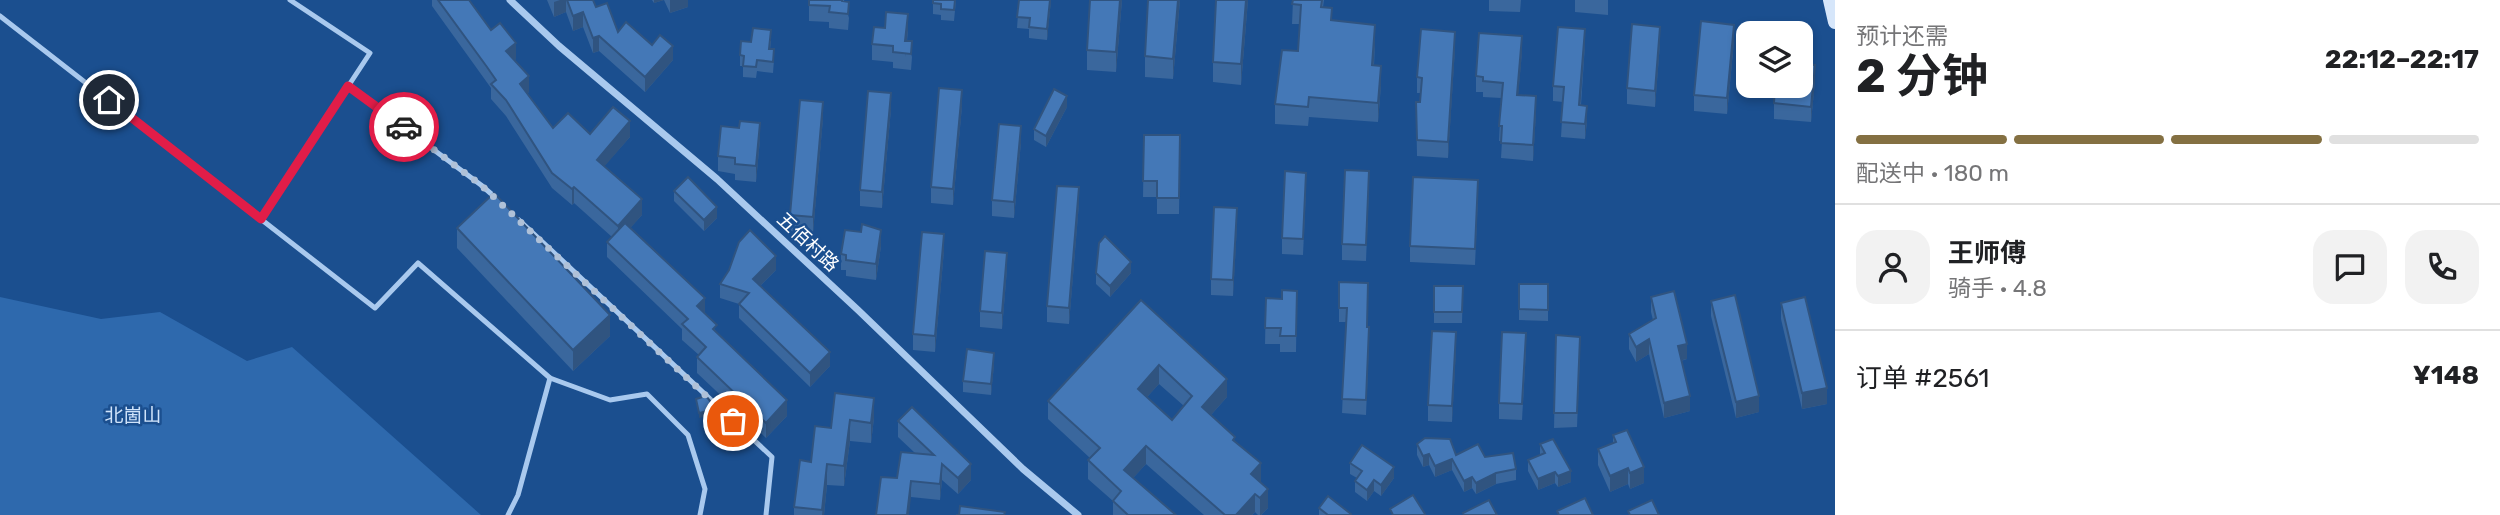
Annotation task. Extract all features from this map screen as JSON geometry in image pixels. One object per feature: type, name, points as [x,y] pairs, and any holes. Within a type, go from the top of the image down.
[{"type":"main road","points":[[1830,0],[1835,22]]},
{"type":"street","name":"五佰村路","points":[[510,0],[559,46],[717,179],[1023,469],[1078,515]]},
{"type":"lane","points":[[261,219],[370,53],[290,0]]},
{"type":"lane","points":[[0,16],[375,308],[418,263],[550,378],[610,400],[647,394],[688,435],[705,489],[700,515]]},
{"type":"lane","points":[[348,86],[481,185],[501,203]]},
{"type":"lane","points":[[511,213],[772,457],[766,515]]},
{"type":"lane","points":[[508,515],[518,495],[550,378]]},
{"type":"green space","name":"北崮山","points":[[0,297],[101,319],[160,312],[247,361],[292,347],[481,515],[0,515]]},
{"type":"building","points":[[438,0],[469,0],[491,30],[500,23],[516,43],[506,51],[529,76],[520,84],[553,128],[568,113],[590,134],[613,107],[630,121],[597,160],[642,199],[618,226],[574,187],[572,189],[552,173],[506,100],[491,84],[496,80]]},
{"type":"building","points":[[567,0],[593,0],[596,7],[607,3],[618,32],[626,22],[652,45],[660,35],[673,46],[645,77],[599,36],[593,38],[583,12],[573,16]]},
{"type":"building","points":[[809,0],[849,2],[848,14],[829,12],[830,6],[809,5]]},
{"type":"building","points":[[933,0],[955,0],[954,10],[941,9],[941,4],[933,3]]},
{"type":"building","points":[[1019,0],[1050,0],[1047,29],[1029,27],[1030,18],[1017,17]]},
{"type":"building","points":[[1090,0],[1120,0],[1116,52],[1087,50]]},
{"type":"building","points":[[1148,0],[1178,0],[1173,59],[1145,56]]},
{"type":"building","points":[[1216,0],[1246,0],[1241,64],[1213,62]]},
{"type":"building","points":[[1293,0],[1322,0],[1321,7],[1332,8],[1331,20],[1375,25],[1372,65],[1381,66],[1378,103],[1309,97],[1308,107],[1275,104],[1282,50],[1298,51],[1301,5],[1292,4]]},
{"type":"building","points":[[886,12],[908,14],[905,41],[912,41],[911,54],[893,52],[893,46],[872,44],[874,27],[885,28]]},
{"type":"building","points":[[1701,21],[1734,25],[1727,98],[1694,95]]},
{"type":"building","points":[[1632,24],[1660,27],[1655,91],[1627,88]]},
{"type":"building","points":[[1558,27],[1585,29],[1579,105],[1587,106],[1585,124],[1561,122],[1564,87],[1553,86]]},
{"type":"building","points":[[753,28],[771,30],[769,49],[774,49],[773,62],[757,60],[756,67],[743,66],[744,56],[740,55],[741,41],[751,42]]},
{"type":"building","points":[[1421,29],[1455,32],[1448,142],[1417,140],[1416,102],[1420,102],[1422,78],[1417,77]]},
{"type":"building","points":[[1479,33],[1522,36],[1517,95],[1536,96],[1533,145],[1501,143],[1502,126],[1499,126],[1503,83],[1483,81],[1483,77],[1476,76]]},
{"type":"building","points":[[939,88],[962,90],[953,189],[931,187]]},
{"type":"building","points":[[1054,89],[1067,96],[1046,136],[1034,129]]},
{"type":"building","points":[[868,91],[891,93],[882,192],[860,190]]},
{"type":"building","points":[[1774,98],[1812,98],[1811,107],[1774,103]]},
{"type":"building","points":[[800,100],[823,102],[813,217],[790,215]]},
{"type":"building","points":[[740,121],[760,123],[756,166],[735,164],[735,158],[718,156],[721,126],[739,128]]},
{"type":"building","points":[[999,124],[1021,126],[1014,202],[992,200]]},
{"type":"building","points":[[1144,135],[1180,135],[1179,198],[1157,198],[1157,181],[1143,181]]},
{"type":"building","points":[[1345,170],[1369,171],[1366,245],[1342,244]]},
{"type":"building","points":[[1285,171],[1306,173],[1303,239],[1282,238]]},
{"type":"building","points":[[688,177],[717,207],[704,220],[674,191]]},
{"type":"building","points":[[1413,177],[1478,180],[1475,249],[1410,246]]},
{"type":"building","points":[[1057,186],[1079,187],[1069,308],[1047,306]]},
{"type":"building","points":[[494,193],[610,315],[573,350],[457,228]]},
{"type":"building","points":[[1214,207],[1237,208],[1233,280],[1211,279]]},
{"type":"building","points":[[625,223],[705,298],[697,306],[717,325],[713,329],[787,400],[766,423],[697,357],[706,347],[682,324],[688,319],[607,242]]},
{"type":"building","points":[[862,224],[881,230],[876,264],[846,260],[846,255],[841,254],[845,230],[861,232]]},
{"type":"building","points":[[750,230],[776,256],[753,279],[830,352],[810,373],[739,304],[749,293],[720,284],[729,270],[739,242]]},
{"type":"building","points":[[922,232],[944,234],[935,336],[913,334]]},
{"type":"building","points":[[1105,236],[1131,262],[1110,286],[1096,273],[1099,243]]},
{"type":"building","points":[[985,251],[1007,253],[1002,313],[980,311]]},
{"type":"building","points":[[1339,282],[1368,283],[1366,400],[1342,399],[1347,308],[1339,308]]},
{"type":"building","points":[[1519,284],[1548,284],[1548,310],[1519,309]]},
{"type":"building","points":[[1434,286],[1463,286],[1462,312],[1434,312]]},
{"type":"building","points":[[1282,290],[1297,291],[1296,336],[1280,336],[1281,328],[1265,328],[1266,298],[1282,299]]},
{"type":"building","points":[[1674,291],[1687,344],[1678,346],[1690,396],[1664,403],[1649,339],[1636,347],[1629,334],[1656,318],[1651,297]]},
{"type":"building","points":[[1735,295],[1759,396],[1736,402],[1711,301]]},
{"type":"building","points":[[1805,297],[1827,388],[1802,393],[1781,303]]},
{"type":"building","points":[[1141,300],[1227,379],[1202,407],[1235,437],[1233,440],[1261,463],[1251,474],[1268,489],[1260,498],[1255,494],[1236,515],[1225,515],[1146,446],[1124,470],[1176,515],[1128,515],[1113,501],[1121,491],[1088,460],[1100,448],[1048,401]],"holes":[[[1159,365],[1192,396],[1172,420],[1138,389]]]},
{"type":"building","points":[[1432,331],[1456,332],[1452,406],[1428,405]]},
{"type":"building","points":[[1502,332],[1526,333],[1522,404],[1499,403]]},
{"type":"building","points":[[1556,335],[1580,337],[1577,413],[1554,413]]},
{"type":"building","points":[[967,349],[994,353],[991,384],[963,381]]},
{"type":"building","points":[[835,393],[874,398],[871,423],[850,420],[844,466],[827,464],[822,510],[794,507],[800,460],[811,462],[815,426],[831,428]]},
{"type":"building","points":[[706,396],[713,410],[699,413],[696,399]]},
{"type":"building","points":[[912,407],[971,464],[958,478],[942,464],[940,484],[911,481],[907,515],[876,515],[881,477],[897,478],[901,452],[934,455],[898,421]]},
{"type":"building","points":[[1627,430],[1644,467],[1630,473],[1628,468],[1610,476],[1598,449],[1616,442],[1613,435]]},
{"type":"building","points":[[1425,438],[1450,439],[1456,455],[1478,444],[1485,457],[1513,453],[1516,469],[1496,473],[1476,483],[1472,477],[1464,481],[1452,459],[1435,466],[1429,454],[1423,456],[1417,444]]},
{"type":"building","points":[[1553,439],[1571,471],[1558,476],[1555,472],[1538,479],[1528,460],[1545,453],[1540,444]]},
{"type":"building","points":[[1362,445],[1394,467],[1381,485],[1374,480],[1367,490],[1355,481],[1362,471],[1350,463]]},
{"type":"building","points":[[1413,495],[1425,514],[1393,515],[1390,509]]},
{"type":"building","points":[[1328,496],[1351,514],[1328,515],[1319,508]]},
{"type":"building","points":[[1585,498],[1593,515],[1559,515],[1557,511]]},
{"type":"building","points":[[1489,500],[1497,515],[1464,515],[1463,513]]},
{"type":"building","points":[[1652,500],[1659,515],[1630,515],[1628,511]]},
{"type":"building","points":[[960,506],[1005,512],[1004,515],[959,515]]},
{"type":"way so far","points":[[404,127],[481,185],[733,421]]},
{"type":"route","points":[[109,100],[261,219],[348,86],[404,127]]}]
